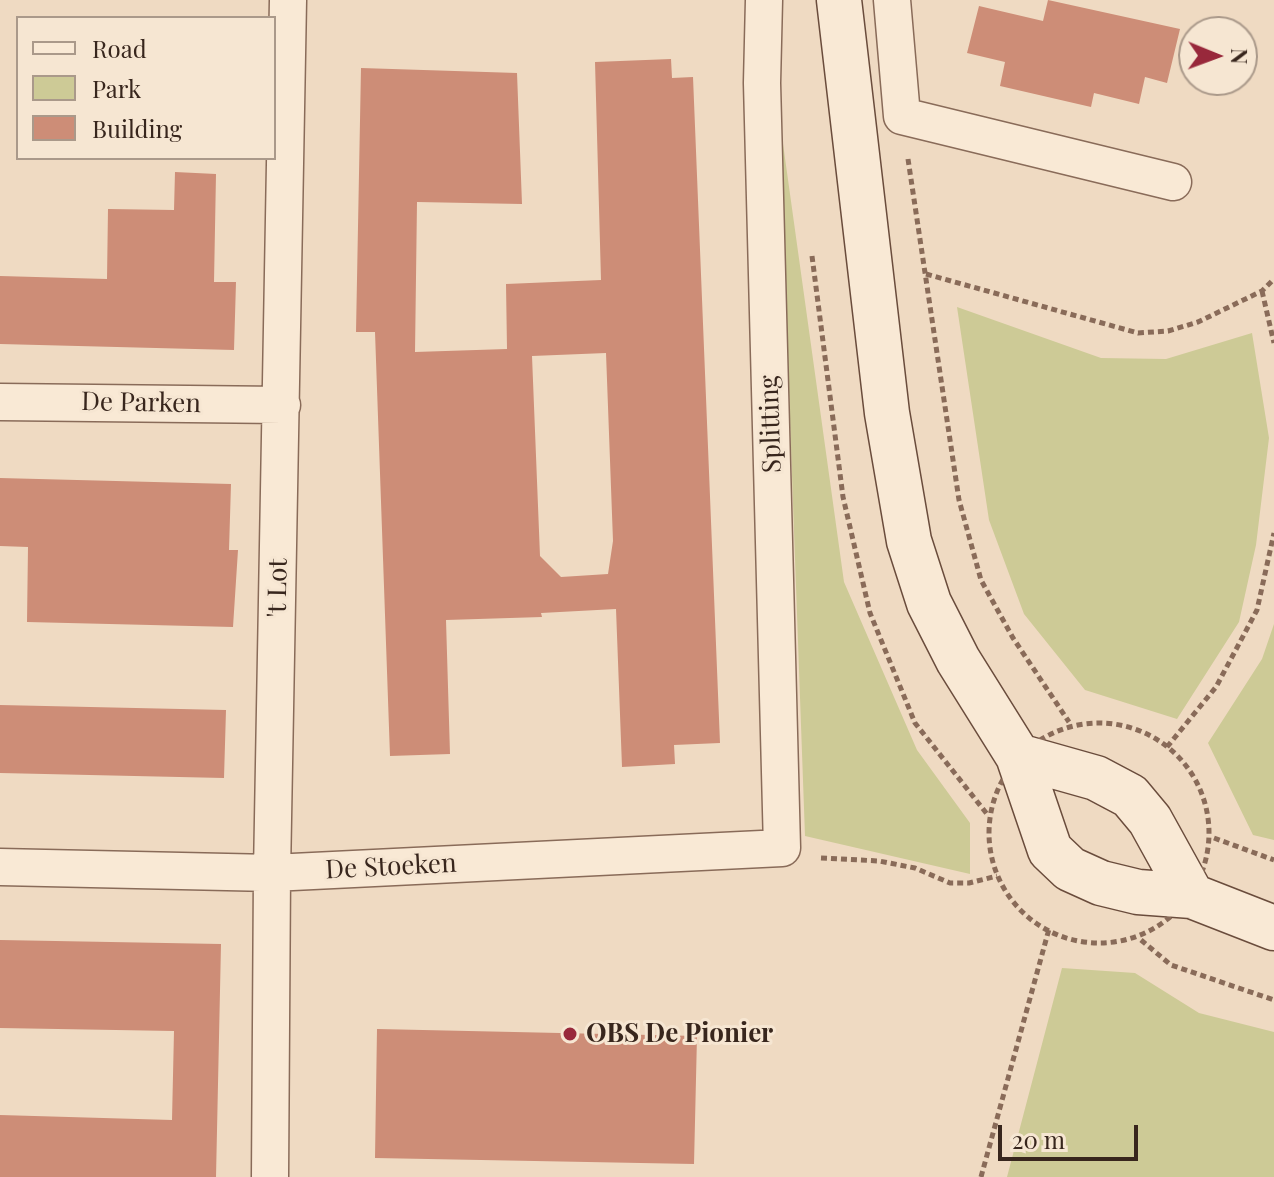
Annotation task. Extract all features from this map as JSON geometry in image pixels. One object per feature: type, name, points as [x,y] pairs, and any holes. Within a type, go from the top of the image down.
[{"type":"main road","points":[[839,0],[885,398],[909,541],[929,603],[958,660],[1018,756],[1050,850],[1070,869],[1101,883],[1138,892],[1192,896],[1274,928]]},
{"type":"main road","points":[[1018,756],[1096,778],[1130,796],[1150,820],[1192,896]]},
{"type":"street","name":"'t Lot","points":[[270,1177],[272,873],[288,0]]},
{"type":"street","name":"Splitting","points":[[764,0],[762,83],[782,848]]},
{"type":"street","points":[[892,0],[902,116],[1173,182]]},
{"type":"street","name":"De Parken","points":[[0,402],[282,405]]},
{"type":"street","name":"De Stoeken","points":[[0,867],[272,873],[782,848]]},
{"type":"path","points":[[902,116],[959,500],[981,580],[1013,638],[1071,726]]},
{"type":"path","points":[[926,274],[1138,333],[1168,331],[1198,322],[1262,291],[1274,279]]},
{"type":"path","points":[[1262,291],[1274,343]]},
{"type":"path","points":[[1167,747],[1216,687],[1257,610],[1274,533]]},
{"type":"path","points":[[987,814],[997,876],[1028,916],[1070,939],[1093,943],[1137,937],[1171,965],[1274,1000]]},
{"type":"path","points":[[1209,836],[1274,860]]},
{"type":"path","points":[[782,848],[805,858],[879,861],[915,868],[950,883],[969,883],[997,876]]},
{"type":"path","points":[[981,1177],[1049,929]]},
{"type":"green space","points":[[779,115],[844,582],[917,750],[970,823],[970,874],[805,836]]},
{"type":"green space","points":[[957,307],[1101,358],[1166,359],[1252,333],[1269,438],[1256,545],[1239,622],[1177,719],[1085,690],[1024,614],[989,520]]},
{"type":"green space","points":[[1274,624],[1274,840],[1253,835],[1208,743],[1262,659]]},
{"type":"green space","points":[[1062,968],[1135,973],[1199,1013],[1274,1032],[1274,1177],[1007,1177]]},
{"type":"building","points":[[1048,0],[1178,29],[1167,83],[1145,77],[1139,104],[1094,93],[1091,107],[1000,86],[1005,62],[967,53],[979,6],[1043,21]]},
{"type":"building","points":[[671,59],[672,78],[693,77],[720,743],[674,745],[675,764],[622,767],[616,609],[541,613],[542,617],[446,620],[450,754],[390,756],[375,332],[356,332],[361,68],[517,73],[522,204],[417,202],[415,352],[507,349],[506,284],[601,280],[595,62]],"holes":[[[606,353],[613,541],[608,574],[561,577],[540,556],[532,356]]]},
{"type":"building","points":[[175,172],[216,174],[214,282],[236,282],[234,350],[0,344],[0,276],[107,279],[108,209],[174,210]]},
{"type":"building","points":[[0,478],[231,484],[229,550],[238,550],[233,627],[27,622],[28,547],[0,546]]},
{"type":"building","points":[[0,705],[226,710],[224,778],[0,773]]},
{"type":"building","points":[[0,940],[221,944],[216,1177],[0,1177],[0,1115],[172,1120],[174,1031],[0,1028]]},
{"type":"building","points":[[377,1029],[697,1036],[694,1164],[375,1158]]},
{"type":"place","name":"OBS De Pionier","points":[[570,1034]]}]
